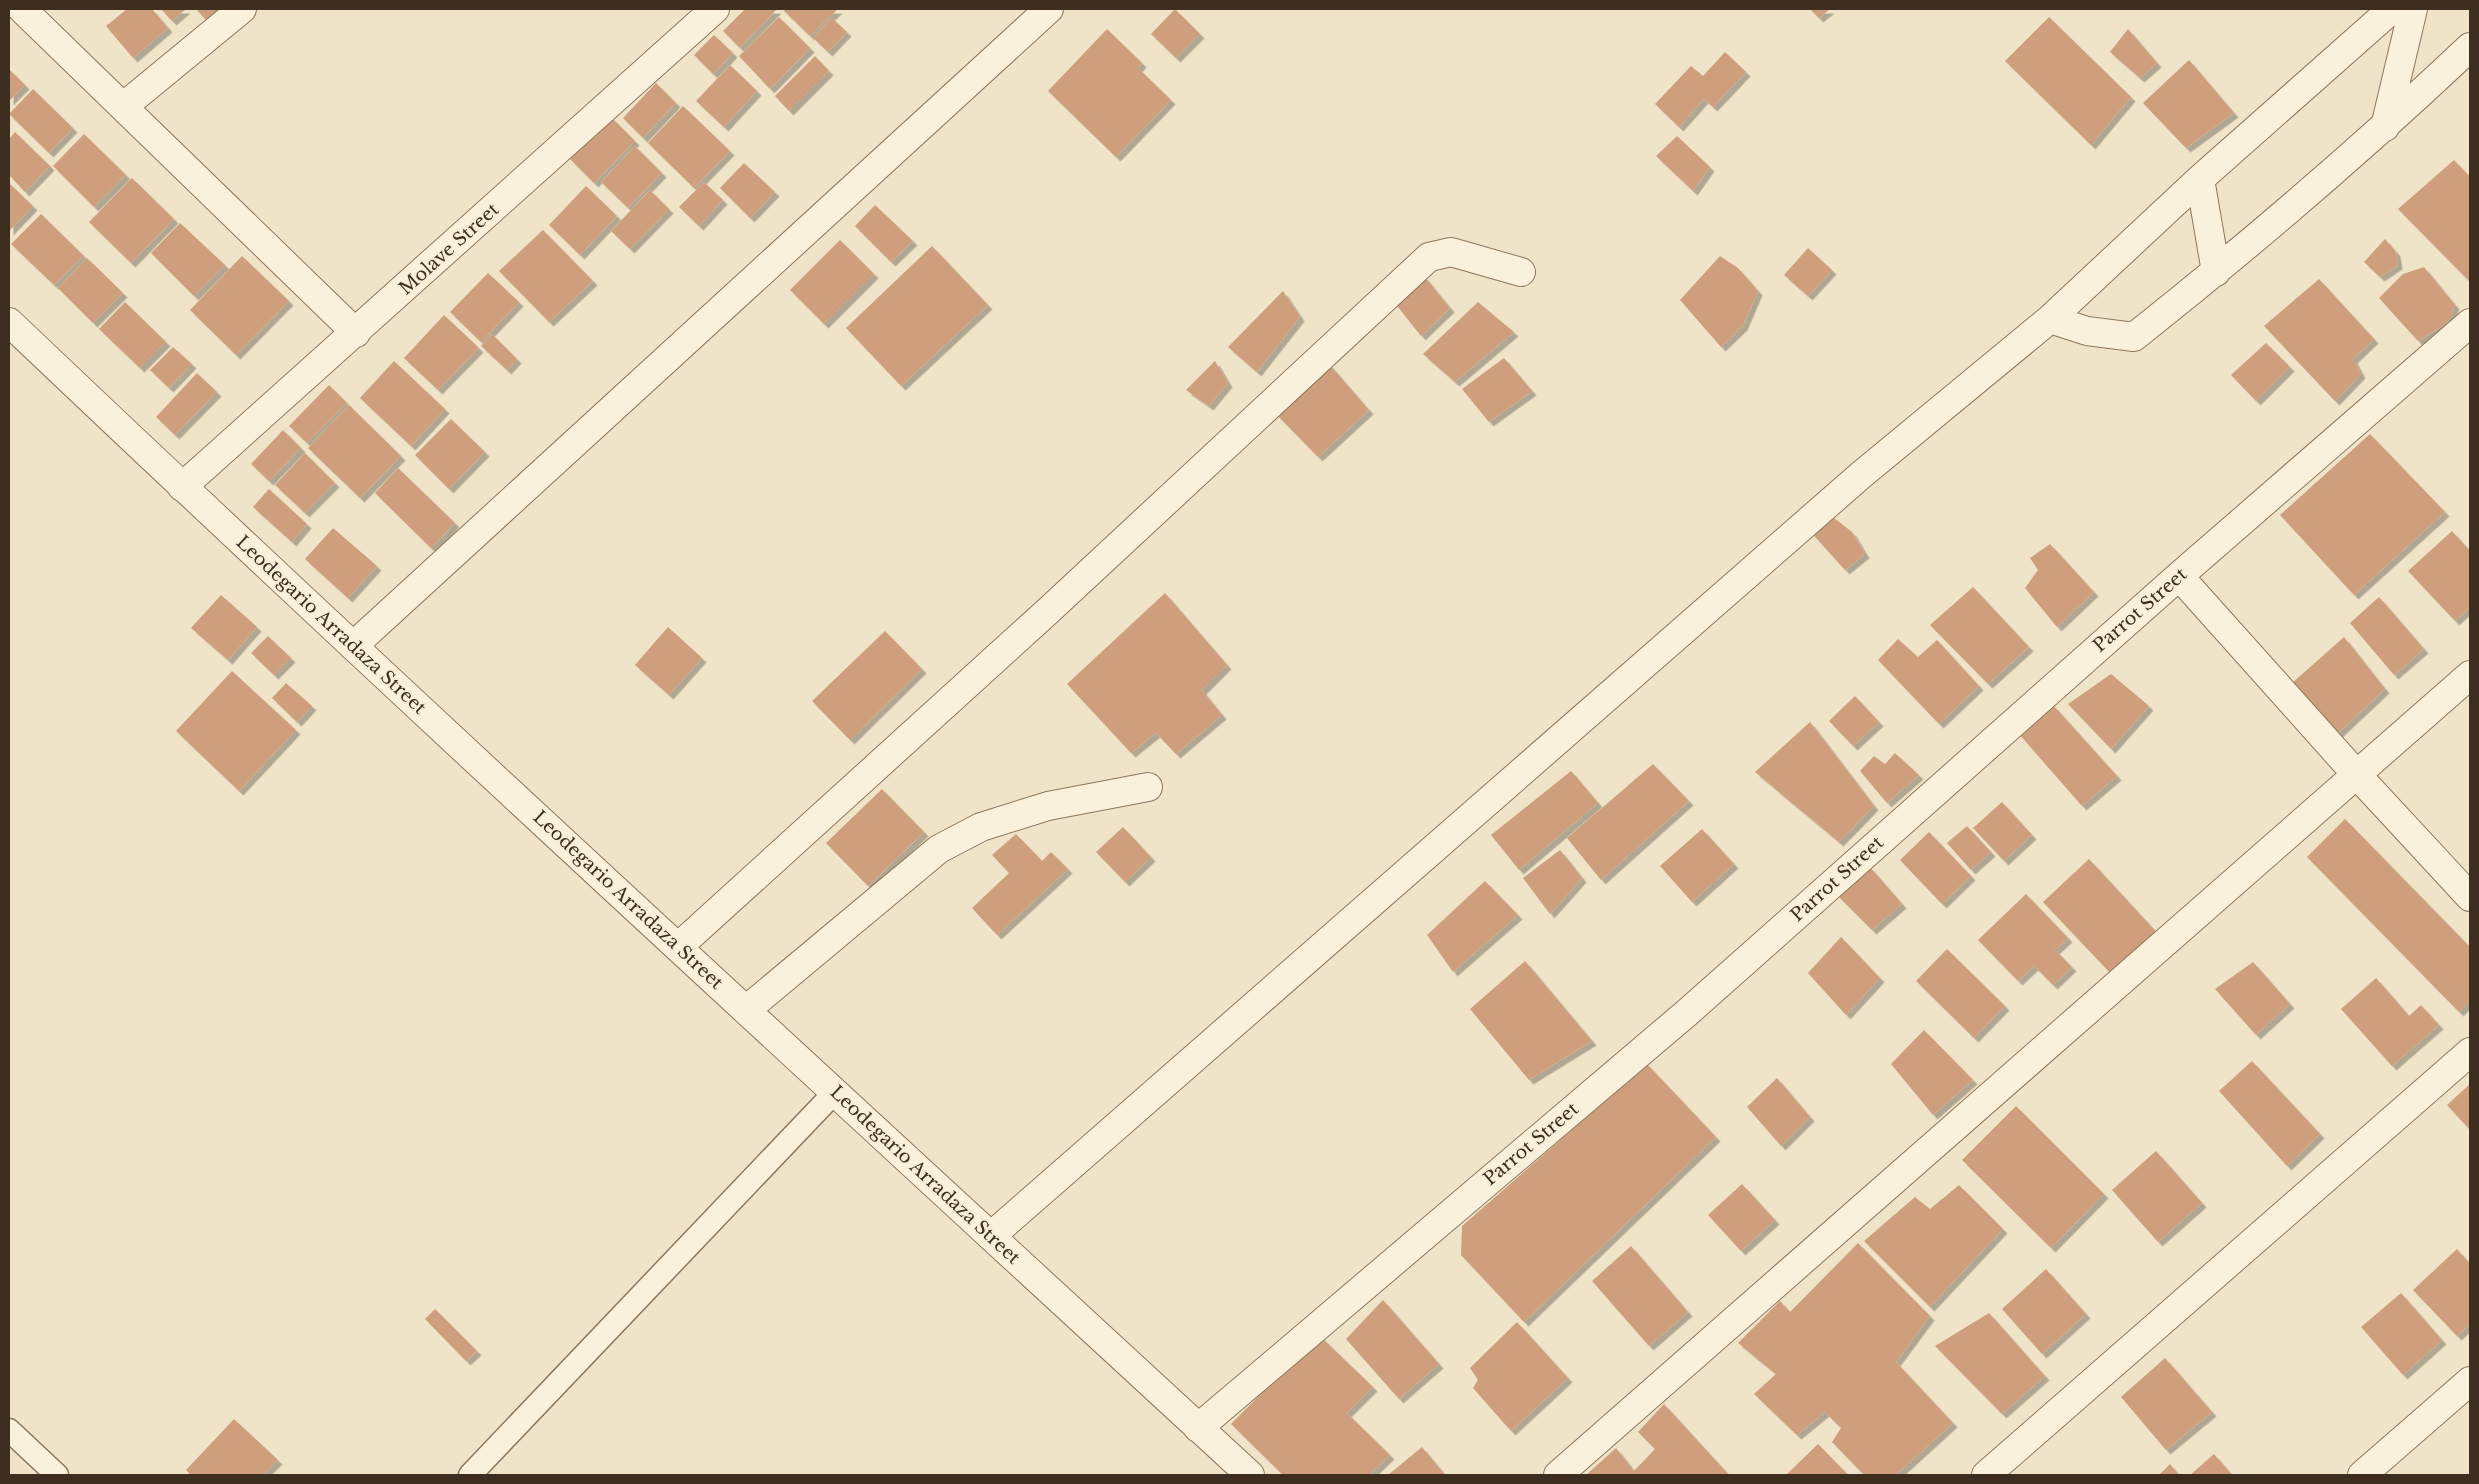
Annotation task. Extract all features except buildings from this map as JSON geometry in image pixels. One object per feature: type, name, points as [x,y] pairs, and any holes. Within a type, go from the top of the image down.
[{"type":"street","points":[[22,9],[356,332]]},
{"type":"street","points":[[124,106],[242,9]]},
{"type":"street","name":"Molave Street","points":[[182,487],[715,9]]},
{"type":"street","points":[[353,646],[1050,9]]},
{"type":"street","points":[[991,1236],[1846,488],[2050,319],[2200,179],[2392,9]]},
{"type":"street","points":[[2385,127],[2414,9]]},
{"type":"street","points":[[2050,319],[2087,332],[2134,337],[2216,272],[2385,127],[2470,47]]},
{"type":"street","points":[[2200,179],[2216,272]]},
{"type":"street","points":[[678,947],[1048,611],[1429,257],[1451,252],[1521,272]]},
{"type":"street","name":"Leodegario Arradaza Street","points":[[9,322],[353,646],[1250,1475]]},
{"type":"street","name":"Parrot Street","points":[[1198,1428],[1689,1011],[2179,576],[2470,323]]},
{"type":"street","points":[[2179,576],[2357,775],[2470,897]]},
{"type":"street","points":[[1558,1475],[2470,675]]},
{"type":"street","points":[[746,1010],[939,849],[981,827],[1048,806],[1148,787]]},
{"type":"street","points":[[1986,1475],[2470,1052]]},
{"type":"street","points":[[2362,1475],[2470,1380]]},
{"type":"lane","points":[[470,1475],[835,1092]]},
{"type":"lane","points":[[9,1430],[57,1475]]}]
